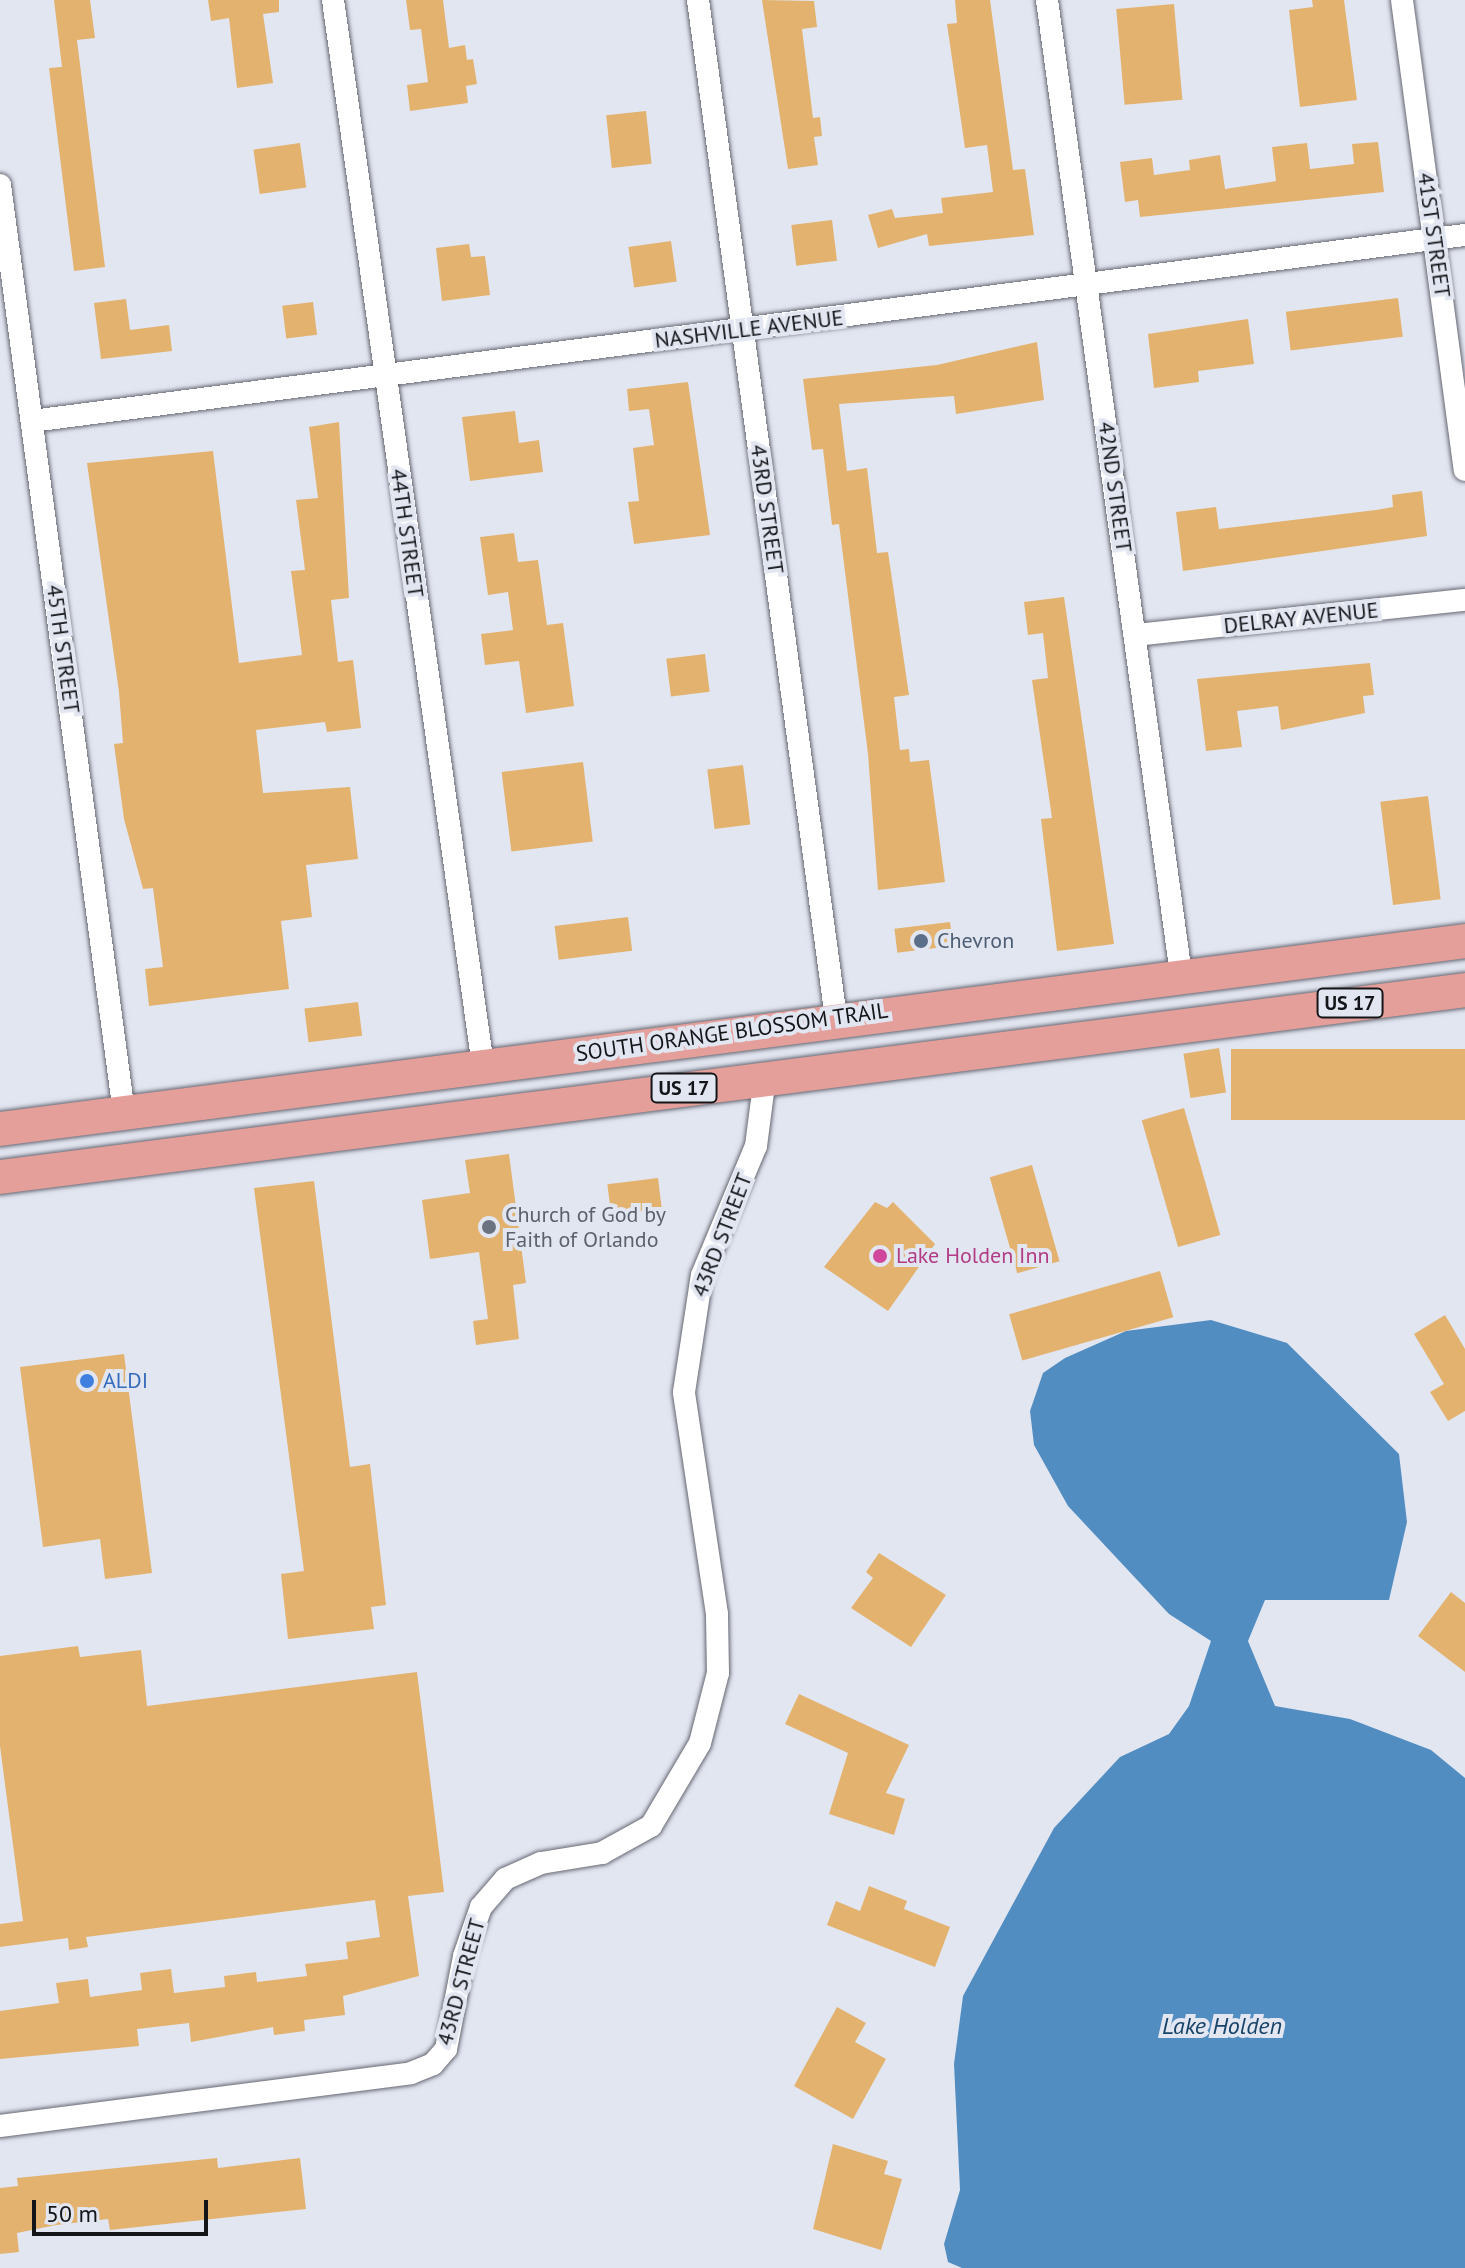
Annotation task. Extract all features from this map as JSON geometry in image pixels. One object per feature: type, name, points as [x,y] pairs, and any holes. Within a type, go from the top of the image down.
[{"type":"main road","name":"SOUTH ORANGE BLOSSOM TRAIL","points":[[0,1129],[836,1018],[1465,941]]},
{"type":"main road","name":"US 17","points":[[0,1176],[1464,990]]},
{"type":"main road","points":[[163,1155],[175,1131],[197,1113],[242,1097]]},
{"type":"main road","points":[[0,1176],[89,1139],[124,1113]]},
{"type":"street","name":"44TH STREET","points":[[333,0],[483,1066]]},
{"type":"street","name":"43RD STREET","points":[[698,0],[836,1018]]},
{"type":"street","name":"42ND STREET","points":[[1047,0],[1181,974]]},
{"type":"street","name":"41ST STREET","points":[[1402,0],[1465,470]]},
{"type":"street","name":"45TH STREET","points":[[0,185],[124,1113]]},
{"type":"street","name":"NASHVILLE AVENUE","points":[[32,421],[1465,235]]},
{"type":"street","name":"DELRAY AVENUE","points":[[1136,635],[1465,600]]},
{"type":"street","name":"43RD STREET","points":[[0,2126],[411,2073],[433,2064],[449,2039],[464,1956],[481,1907],[505,1879],[541,1863],[602,1853],[651,1826],[700,1743],[718,1673],[717,1614],[684,1392],[702,1275],[756,1146],[765,1077]]},
{"type":"water","name":"Lake Holden","points":[[1211,1320],[1287,1343],[1399,1454],[1407,1522],[1389,1600],[1265,1600],[1248,1641],[1275,1706],[1350,1719],[1431,1750],[1465,1778],[1465,2268],[962,2268],[948,2262],[944,2244],[960,2190],[954,2064],[963,1996],[1054,1828],[1120,1757],[1169,1734],[1189,1706],[1211,1641],[1169,1614],[1068,1506],[1034,1445],[1030,1411],[1043,1373],[1065,1358],[1126,1331]]},
{"type":"building","points":[[54,0],[90,0],[95,38],[77,40],[105,267],[74,271],[49,68],[62,67]]},
{"type":"building","points":[[208,0],[279,0],[279,12],[263,14],[273,83],[237,88],[229,18],[211,21]]},
{"type":"building","points":[[406,0],[443,0],[449,48],[465,45],[467,60],[473,59],[477,84],[466,86],[468,103],[410,111],[407,85],[428,82],[421,29],[410,30]]},
{"type":"building","points":[[762,0],[814,1],[817,27],[802,29],[813,118],[820,117],[822,136],[814,137],[818,165],[788,169]]},
{"type":"building","points":[[955,0],[990,0],[1013,170],[1025,169],[1034,235],[929,246],[927,234],[878,248],[868,215],[892,209],[895,218],[943,213],[941,198],[993,192],[987,145],[965,148],[947,24],[957,23]]},
{"type":"building","points":[[1312,0],[1344,0],[1357,100],[1300,107],[1289,10],[1313,7]]},
{"type":"building","points":[[1174,4],[1182,100],[1125,105],[1116,9]]},
{"type":"building","points":[[646,111],[652,164],[612,168],[606,115]]},
{"type":"building","points":[[1378,142],[1384,192],[1140,217],[1138,200],[1125,202],[1120,162],[1152,158],[1154,175],[1190,170],[1189,160],[1220,155],[1225,189],[1276,181],[1272,147],[1307,143],[1310,169],[1354,164],[1352,144]]},
{"type":"building","points":[[300,143],[306,188],[260,194],[253,150]]},
{"type":"building","points":[[832,220],[837,261],[796,266],[791,225]]},
{"type":"building","points":[[671,241],[677,282],[634,288],[628,247]]},
{"type":"building","points":[[469,244],[471,257],[485,256],[490,295],[442,301],[436,248]]},
{"type":"building","points":[[1398,298],[1403,337],[1291,350],[1286,312]]},
{"type":"building","points":[[126,299],[130,330],[169,325],[172,351],[101,359],[94,303]]},
{"type":"building","points":[[313,302],[317,335],[286,339],[282,306]]},
{"type":"building","points":[[1248,319],[1254,364],[1198,371],[1199,382],[1154,388],[1148,334]]},
{"type":"building","points":[[1037,342],[1044,400],[956,414],[954,396],[839,404],[847,471],[867,468],[877,553],[888,552],[909,695],[894,697],[900,750],[909,749],[910,762],[929,760],[945,882],[878,890],[868,754],[839,524],[832,525],[823,449],[812,450],[803,379],[937,365]]},
{"type":"building","points":[[688,382],[710,535],[634,544],[628,502],[639,501],[633,448],[654,445],[649,409],[629,411],[627,389]]},
{"type":"building","points":[[515,411],[519,443],[539,440],[543,472],[470,481],[462,417]]},
{"type":"building","points":[[339,422],[349,598],[331,600],[338,662],[353,660],[361,728],[327,732],[325,722],[256,730],[263,793],[350,787],[358,859],[306,865],[312,917],[281,921],[289,989],[149,1006],[145,969],[163,967],[153,888],[143,889],[124,819],[114,744],[123,743],[119,692],[87,463],[213,451],[239,663],[302,655],[291,571],[305,570],[296,500],[318,498],[309,427]]},
{"type":"building","points":[[1422,491],[1427,536],[1183,571],[1176,512],[1216,507],[1219,529],[1393,507],[1392,495]]},
{"type":"building","points":[[514,533],[518,562],[538,560],[547,625],[563,623],[574,706],[526,713],[519,661],[485,665],[481,634],[513,630],[508,592],[488,595],[480,537]]},
{"type":"building","points":[[1064,597],[1114,944],[1057,951],[1041,819],[1052,818],[1032,680],[1048,678],[1043,633],[1028,635],[1024,602]]},
{"type":"building","points":[[705,654],[710,692],[671,696],[666,659]]},
{"type":"building","points":[[1370,663],[1374,695],[1363,696],[1365,713],[1281,730],[1278,706],[1237,711],[1242,747],[1206,751],[1197,679]]},
{"type":"building","points":[[583,762],[593,841],[511,851],[502,772]]},
{"type":"building","points":[[743,765],[750,825],[715,829],[707,769]]},
{"type":"building","points":[[1428,796],[1441,899],[1393,905],[1380,802]]},
{"type":"building","points":[[628,917],[632,951],[559,960],[555,926]]},
{"type":"building","points":[[950,922],[953,946],[897,953],[894,929]]},
{"type":"building","points":[[358,1002],[362,1036],[309,1042],[304,1009]]},
{"type":"building","points":[[1219,1048],[1226,1092],[1190,1098],[1183,1054]]},
{"type":"building","points":[[1231,1049],[1465,1049],[1465,1120],[1231,1120]]},
{"type":"building","points":[[1184,1108],[1220,1235],[1178,1247],[1142,1120]]},
{"type":"building","points":[[509,1154],[526,1283],[513,1285],[519,1339],[476,1345],[473,1321],[488,1319],[479,1252],[430,1259],[422,1200],[470,1193],[465,1160]]},
{"type":"building","points":[[1032,1165],[1060,1261],[1017,1273],[990,1177]]},
{"type":"building","points":[[658,1178],[662,1209],[611,1215],[607,1184]]},
{"type":"building","points":[[314,1181],[350,1467],[370,1464],[386,1605],[371,1607],[374,1629],[288,1639],[281,1574],[304,1571],[254,1188]]},
{"type":"building","name":"Lake Holden Inn","points":[[875,1202],[887,1208],[893,1202],[935,1244],[888,1311],[824,1267]]},
{"type":"building","points":[[1160,1271],[1173,1317],[1022,1360],[1009,1314]]},
{"type":"building","points":[[1445,1315],[1465,1349],[1465,1411],[1448,1421],[1430,1392],[1444,1384],[1414,1334]]},
{"type":"building","points":[[124,1354],[152,1573],[105,1579],[100,1539],[43,1547],[20,1367]]},
{"type":"building","points":[[879,1553],[946,1595],[911,1647],[851,1608],[873,1578],[866,1572]]},
{"type":"building","points":[[1451,1592],[1465,1603],[1465,1672],[1418,1636]]},
{"type":"building","points":[[78,1646],[80,1657],[141,1650],[147,1706],[417,1672],[444,1892],[408,1896],[419,1976],[343,1996],[345,2015],[304,2020],[305,2031],[274,2035],[273,2027],[191,2042],[189,2023],[137,2029],[139,2046],[0,2059],[0,2011],[59,2003],[56,1983],[88,1979],[90,1997],[142,1990],[140,1973],[171,1969],[174,1993],[225,1987],[224,1976],[256,1972],[257,1982],[307,1976],[305,1964],[348,1959],[346,1942],[380,1937],[375,1900],[86,1937],[88,1947],[69,1950],[68,1938],[0,1947],[0,1924],[23,1921],[0,1746],[0,1656]]},
{"type":"building","points":[[799,1694],[909,1745],[886,1793],[905,1799],[894,1835],[829,1814],[848,1753],[785,1724]]},
{"type":"building","points":[[869,1886],[907,1901],[904,1909],[950,1927],[935,1967],[827,1925],[836,1901],[860,1911]]},
{"type":"building","points":[[837,2007],[866,2023],[855,2042],[886,2059],[853,2119],[794,2086]]},
{"type":"building","points":[[833,2144],[888,2161],[884,2174],[902,2179],[881,2250],[813,2229]]},
{"type":"building","points":[[217,2158],[218,2168],[300,2158],[306,2209],[110,2230],[108,2219],[56,2225],[17,2233],[19,2252],[0,2254],[0,2188],[18,2186],[17,2178]]},
{"type":"place","name":"Chevron","points":[[921,941]]},
{"type":"place","name":"Church of God by Faith of Orlando","points":[[489,1227]]},
{"type":"place","name":"Lake Holden Inn","points":[[880,1256]]},
{"type":"place","name":"ALDI","points":[[87,1381]]}]
